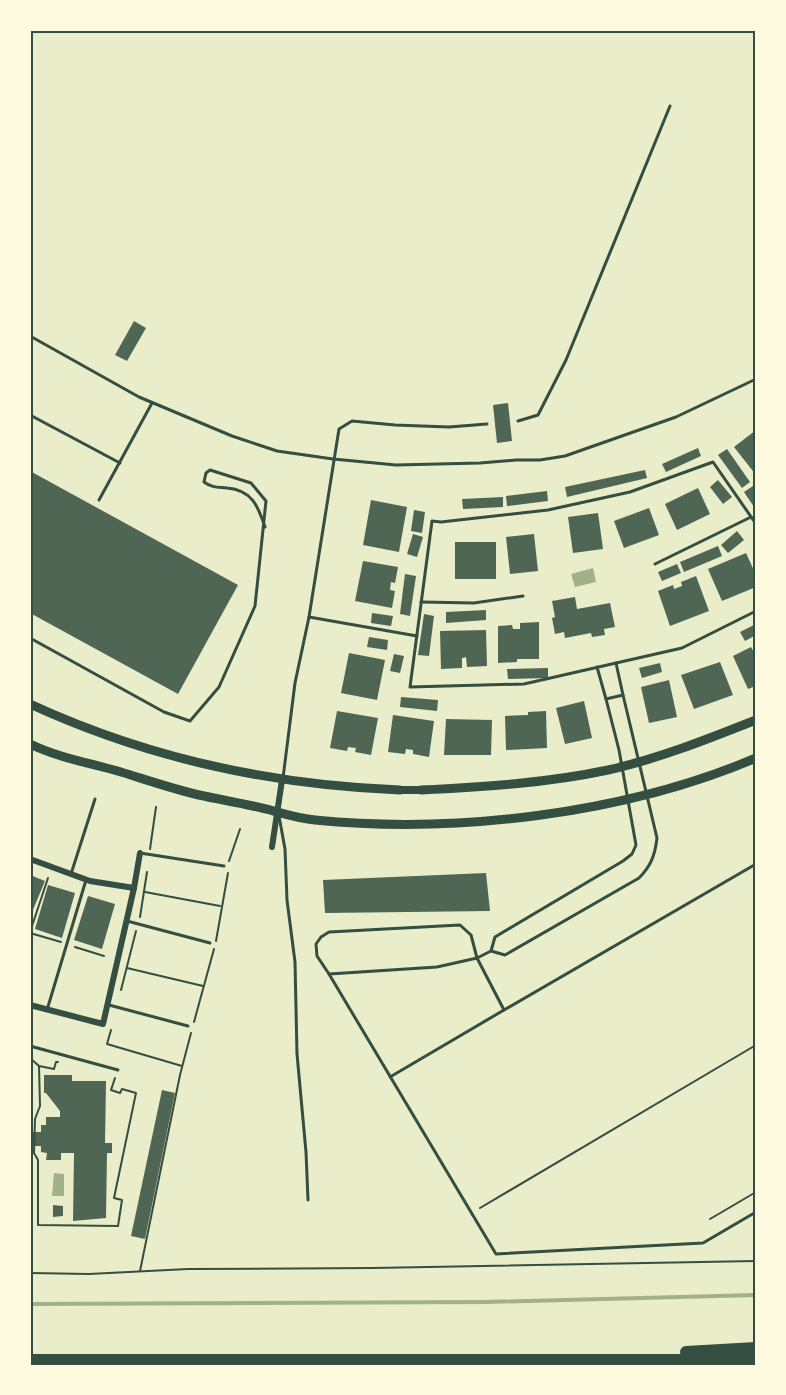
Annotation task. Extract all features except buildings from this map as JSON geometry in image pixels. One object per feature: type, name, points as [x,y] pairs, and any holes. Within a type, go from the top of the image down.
[{"type":"highway","points":[[562,1360],[756,1348]]},
{"type":"highway","points":[[30,1360],[756,1360]]},
{"type":"main road","points":[[30,704],[86,729],[163,754],[228,771],[319,785],[400,790]]},
{"type":"main road","points":[[421,790],[479,788],[609,770],[712,738],[756,720]]},
{"type":"main road","points":[[30,744],[54,755],[105,767],[198,795],[312,820],[380,824],[495,820],[561,812],[666,789],[756,758]]},
{"type":"street","points":[[272,847],[282,780]]},
{"type":"street","points":[[400,790],[421,790]]},
{"type":"street","points":[[30,1005],[103,1024],[140,853]]},
{"type":"street","points":[[30,859],[86,880],[134,888]]},
{"type":"lane","points":[[518,420],[538,415],[566,360],[670,106]]},
{"type":"lane","points":[[30,336],[152,403],[232,436],[277,451],[396,465],[433,466],[540,460],[565,456],[676,417],[756,379]]},
{"type":"lane","points":[[99,500],[152,403]]},
{"type":"lane","points":[[30,415],[120,463]]},
{"type":"lane","points":[[282,780],[295,683],[309,616],[339,429],[352,421],[448,427],[487,424]]},
{"type":"lane","points":[[756,524],[713,462],[630,492],[548,510],[441,522],[432,521],[410,687],[524,684],[682,648],[756,611]]},
{"type":"lane","points":[[30,638],[164,712],[189,721],[219,687],[255,606],[265,527],[266,501],[251,483],[210,470],[206,473],[204,482],[210,487],[231,488],[246,493],[257,504],[265,527]]},
{"type":"lane","points":[[655,564],[751,517]]},
{"type":"lane","points":[[421,602],[474,603],[523,596]]},
{"type":"lane","points":[[309,616],[417,636]]},
{"type":"lane","points":[[328,974],[437,967],[477,958],[491,951],[505,955],[616,892],[639,878],[647,870],[656,850],[657,838],[616,663]]},
{"type":"lane","points":[[491,951],[495,937],[623,861],[632,854],[636,846],[622,766],[597,667]]},
{"type":"lane","points":[[606,699],[623,695]]},
{"type":"lane","points":[[71,874],[96,799]]},
{"type":"lane","points":[[278,812],[285,849],[287,900],[295,962],[297,1054],[308,1200]]},
{"type":"lane","points":[[140,853],[224,866]]},
{"type":"lane","points":[[390,1077],[756,864]]},
{"type":"lane","points":[[47,1010],[86,880]]},
{"type":"lane","points":[[127,921],[210,944]]},
{"type":"lane","points":[[504,1010],[477,958],[471,935],[460,925],[329,932],[316,944],[318,956],[328,974],[496,1254],[703,1243],[756,1212]]},
{"type":"lane","points":[[107,1005],[188,1026]]},
{"type":"lane","points":[[30,1046],[118,1070]]},
{"type":"path","points":[[156,807],[145,892],[107,1044],[182,1066]]},
{"type":"path","points":[[141,1271],[182,1066],[219,930],[231,854],[240,829]]},
{"type":"path","points":[[30,933],[48,878]]},
{"type":"path","points":[[145,892],[220,906]]},
{"type":"path","points":[[127,968],[204,987]]},
{"type":"path","points":[[480,1208],[756,1045]]},
{"type":"path","points":[[30,1058],[39,1066],[54,1069],[56,1062],[66,1064]]},
{"type":"path","points":[[39,1066],[40,1106],[35,1119],[34,1153],[38,1160],[38,1225],[118,1226],[122,1200],[114,1198],[136,1093],[122,1089],[120,1093],[111,1090],[116,1077]]},
{"type":"path","points":[[710,1219],[756,1192]]},
{"type":"path","points":[[30,1273],[89,1274],[188,1269],[756,1262]]},
{"type":"shaded area","points":[[593,568],[596,582],[575,587],[571,574]]},
{"type":"shaded area","points":[[54,1173],[64,1174],[64,1196],[52,1196]]},
{"type":"waterway","points":[[30,1304],[485,1302],[756,1295]]}]
